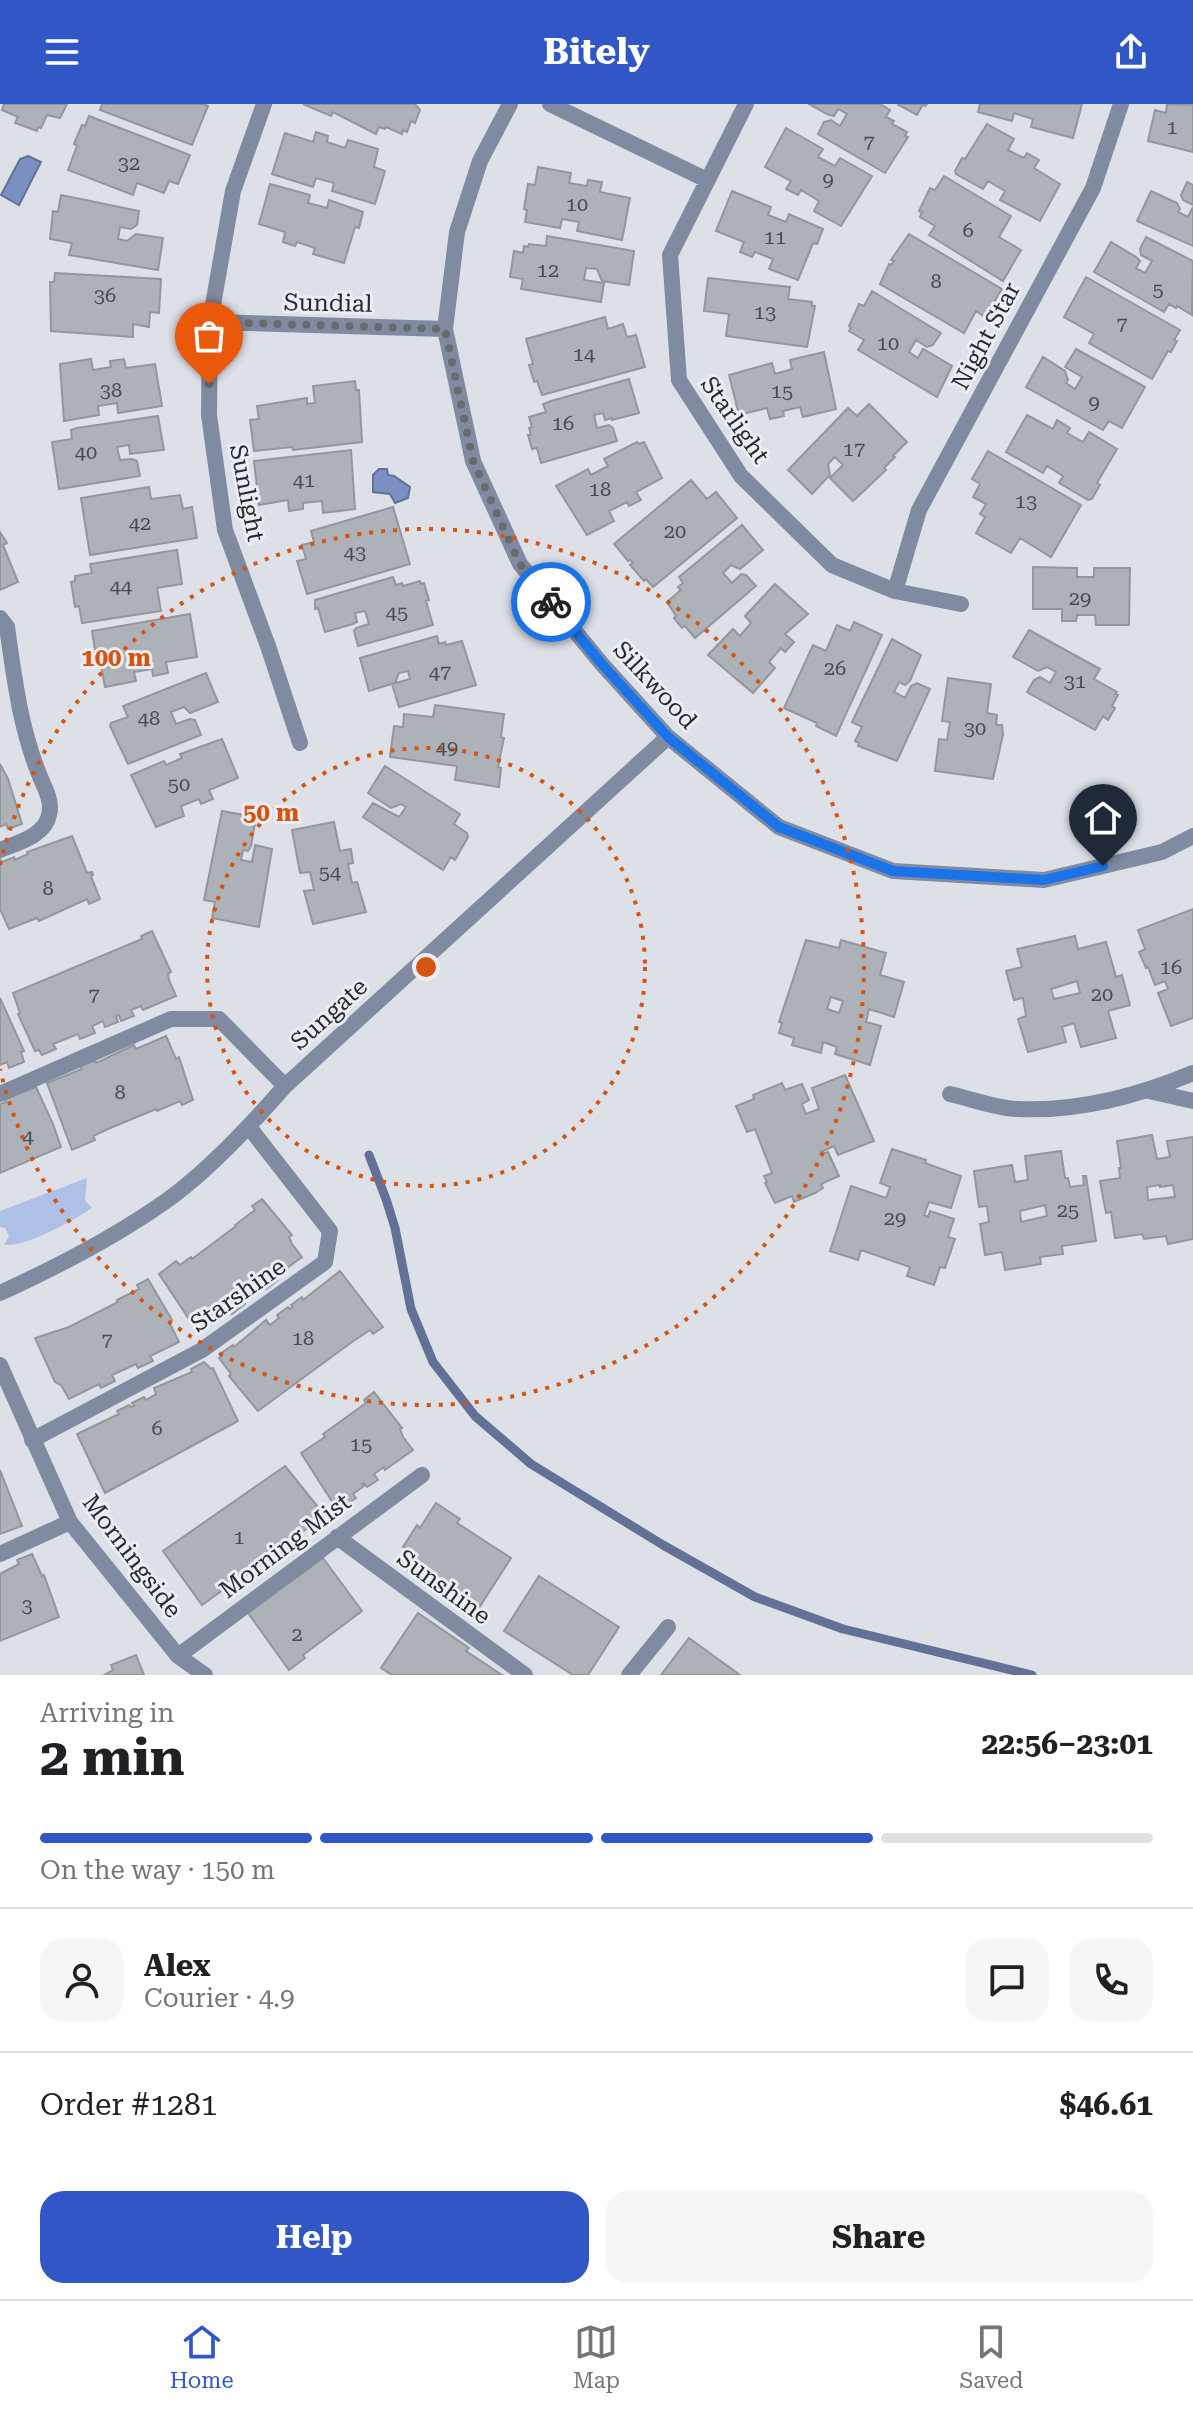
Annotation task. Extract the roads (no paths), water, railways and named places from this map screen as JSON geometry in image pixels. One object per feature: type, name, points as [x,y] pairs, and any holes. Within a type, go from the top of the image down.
[{"type":"street","name":"Sunlight","points":[[264,104],[233,191],[210,322],[209,415],[225,530],[300,743]]},
{"type":"street","name":"Silkwood","points":[[510,104],[480,161],[457,232],[445,329],[473,461],[520,564],[601,663],[668,737],[779,827],[893,871],[1044,880],[1162,852],[1193,836]]},
{"type":"street","points":[[550,104],[707,180]]},
{"type":"street","name":"Starlight","points":[[746,104],[670,255],[679,380],[741,476],[832,565],[895,591],[961,604]]},
{"type":"street","name":"Night Star","points":[[895,591],[919,510],[1093,188],[1121,104]]},
{"type":"street","name":"Sundial","points":[[210,322],[445,329]]},
{"type":"street","points":[[0,850],[41,830],[49,818],[50,802],[32,758],[19,708],[4,622]]},
{"type":"street","name":"Sungate","points":[[0,1293],[59,1266],[167,1200],[249,1127],[285,1086],[668,737]]},
{"type":"street","points":[[0,1094],[171,1019],[219,1019],[285,1086]]},
{"type":"street","points":[[950,1094],[1015,1109],[1068,1108],[1149,1091],[1193,1073]]},
{"type":"street","points":[[1149,1091],[1193,1101]]},
{"type":"street","name":"Starshine","points":[[32,1440],[202,1350],[325,1262],[330,1231],[249,1127]]},
{"type":"street","name":"Morningside","points":[[0,1365],[70,1522],[178,1656],[205,1675]]},
{"type":"street","name":"Morning Mist","points":[[178,1656],[422,1475]]},
{"type":"street","points":[[0,1554],[70,1522]]},
{"type":"street","name":"Sunshine","points":[[337,1537],[525,1675]]},
{"type":"street","points":[[629,1675],[668,1627]]},
{"type":"waterway","points":[[369,1155],[395,1228],[411,1309],[433,1362],[475,1416],[531,1464],[755,1597],[843,1629],[1032,1675]]}]
